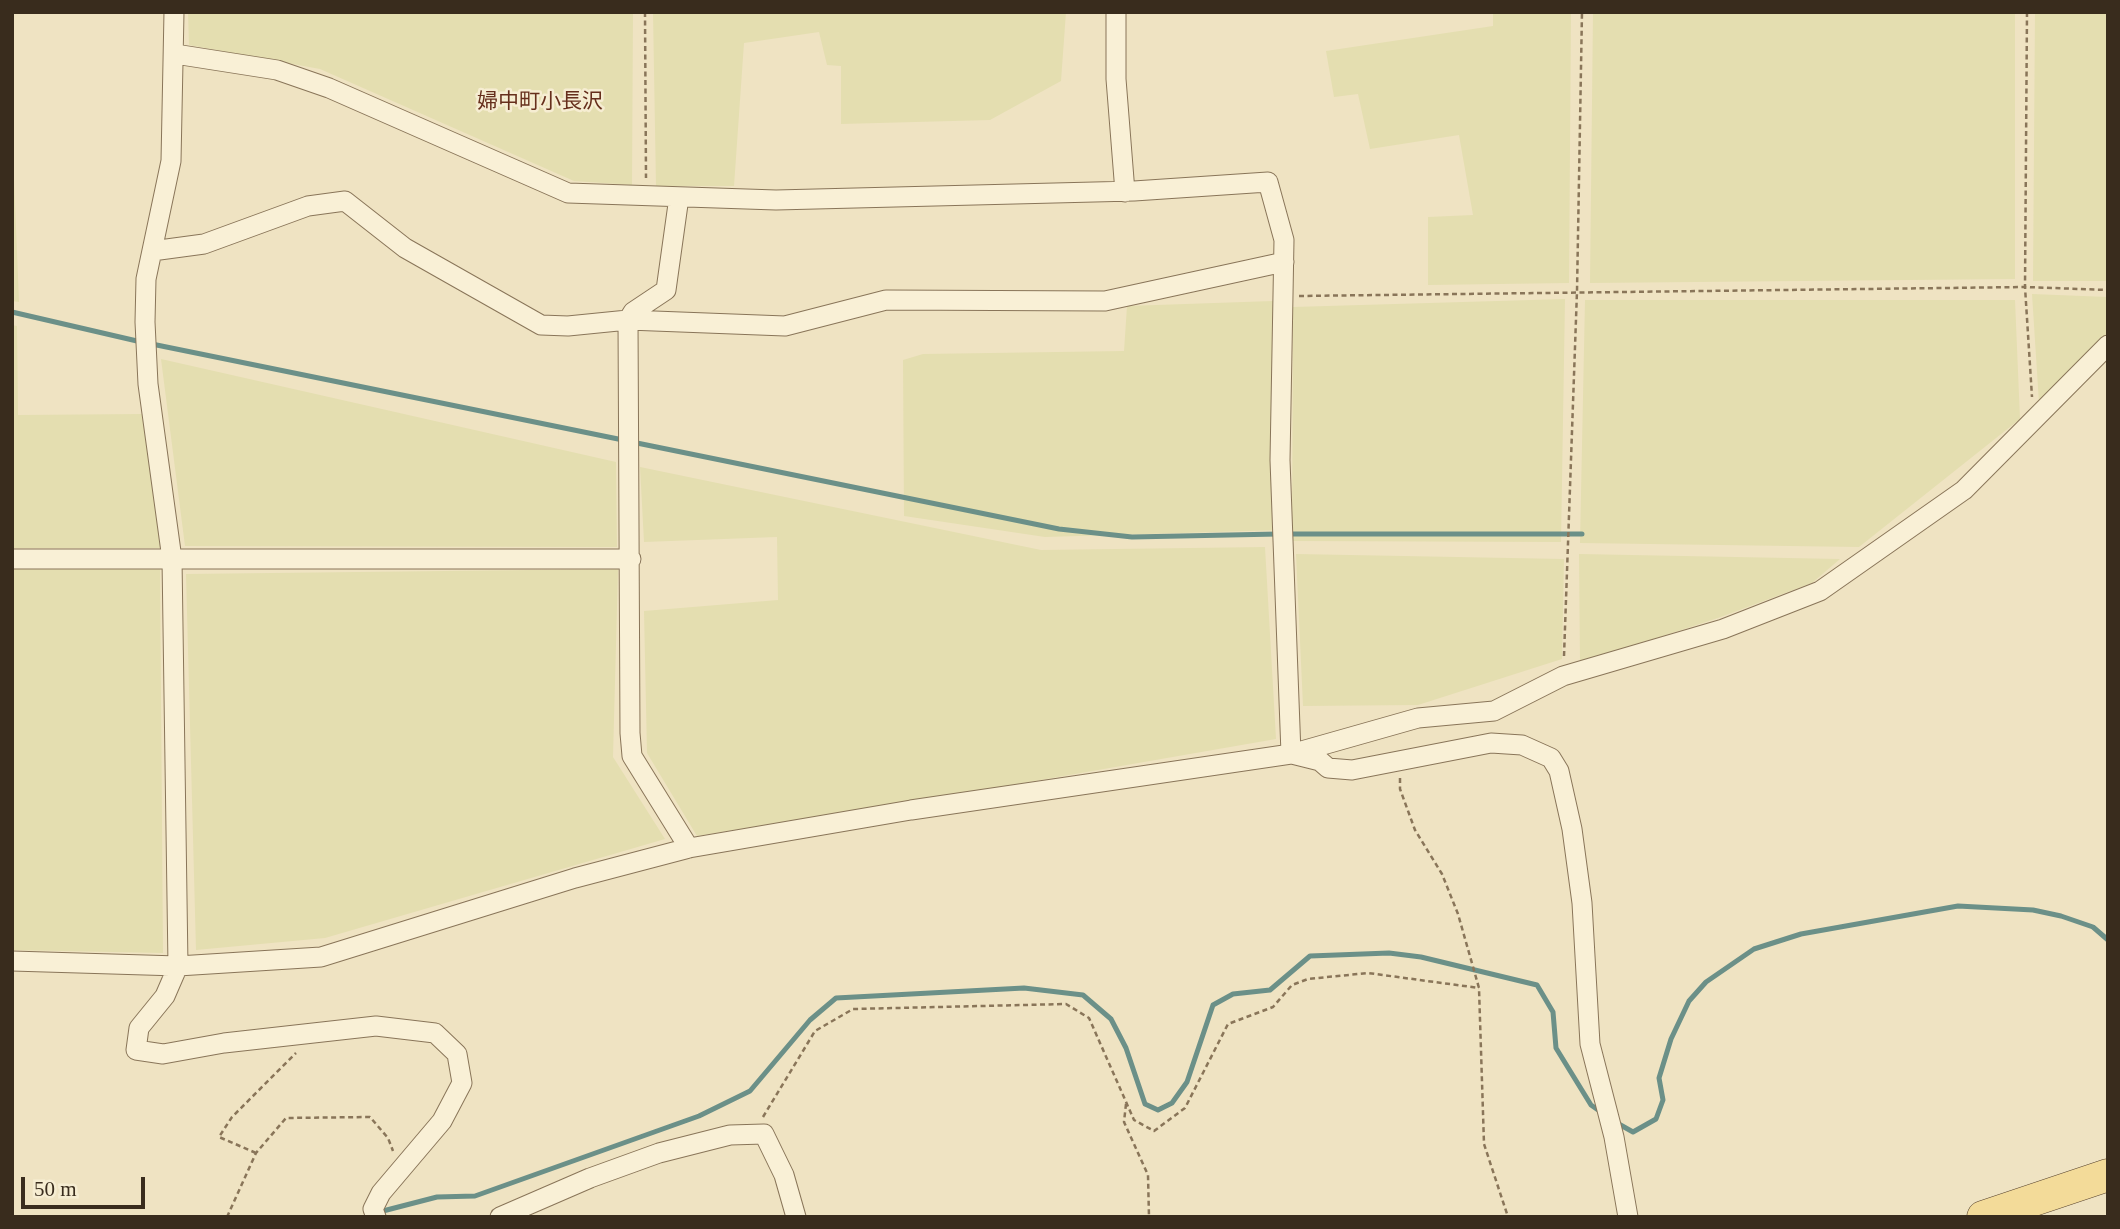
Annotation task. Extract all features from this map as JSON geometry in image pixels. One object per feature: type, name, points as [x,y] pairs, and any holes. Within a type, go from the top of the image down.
[{"type":"main road","points":[[1983,1217],[2108,1175]]},
{"type":"street","points":[[174,12],[172,161],[146,290],[148,384],[162,502],[172,559],[178,966],[165,996],[139,1028],[136,1050],[163,1054],[224,1043],[376,1026],[435,1033],[457,1054],[462,1083],[442,1121],[381,1193],[373,1209],[376,1217]]},
{"type":"street","points":[[1116,12],[1116,79],[1125,192]]},
{"type":"street","points":[[175,54],[277,70],[316,83],[568,193],[776,200],[1125,192],[1268,182],[1284,240],[1280,460],[1292,754]]},
{"type":"street","points":[[679,197],[666,290],[633,312],[628,320],[632,756],[689,848]]},
{"type":"street","points":[[152,251],[204,244],[308,206],[345,201],[405,248],[541,325],[628,320],[785,326],[886,300],[1105,301],[1284,262]]},
{"type":"street","points":[[12,961],[178,966],[321,957],[575,878],[689,848],[911,810],[1292,754],[1418,718],[1493,711],[1563,676],[1723,629],[1820,591],[1964,490],[2108,345]]},
{"type":"street","points":[[12,559],[631,559]]},
{"type":"street","points":[[1292,754],[1320,761],[1328,768],[1352,770],[1491,743],[1522,746],[1551,758],[1555,764],[1573,842],[1588,960],[1590,1044],[1614,1136],[1628,1217]]},
{"type":"street","points":[[502,1216],[590,1178],[659,1153],[730,1135],[764,1134],[784,1175],[796,1217]]},
{"type":"path","points":[[645,12],[646,195]]},
{"type":"path","points":[[1563,676],[1577,291],[1582,12]]},
{"type":"path","points":[[2027,12],[2025,287],[2034,419]]},
{"type":"path","points":[[1283,296],[2025,287],[2108,290]]},
{"type":"path","points":[[1400,761],[1400,789],[1415,831],[1442,874],[1479,988],[1484,1144],[1508,1217]]},
{"type":"path","points":[[764,1134],[763,1116],[815,1031],[853,1009],[1066,1004],[1088,1018],[1134,1120],[1154,1131],[1185,1108],[1228,1024],[1273,1007],[1292,985],[1308,979],[1368,973],[1479,988]]},
{"type":"path","points":[[256,1153],[219,1137],[232,1117],[315,1033]]},
{"type":"path","points":[[1127,1101],[1124,1122],[1149,1175],[1149,1217]]},
{"type":"path","points":[[227,1217],[256,1153],[286,1118],[370,1117],[388,1138],[401,1170]]},
{"type":"shaded area","points":[[188,12],[633,12],[632,185],[574,181],[320,69],[189,45]]},
{"type":"shaded area","points":[[653,12],[1066,12],[1061,81],[990,120],[841,124],[841,66],[827,65],[819,32],[744,43],[734,186],[656,186]]},
{"type":"shaded area","points":[[1493,12],[1571,12],[1569,283],[1428,285],[1428,217],[1473,215],[1459,135],[1370,149],[1358,94],[1334,97],[1326,51],[1493,26]]},
{"type":"shaded area","points":[[1593,12],[2015,12],[2015,279],[1590,283]]},
{"type":"shaded area","points":[[2035,12],[2108,12],[2108,281],[2033,281]]},
{"type":"shaded area","points":[[13,153],[19,302],[12,301]]},
{"type":"shaded area","points":[[2032,294],[2108,297],[2108,335],[2039,403]]},
{"type":"shaded area","points":[[1565,299],[1561,542],[1292,541],[1293,307]]},
{"type":"shaded area","points":[[1585,300],[2015,300],[2020,419],[1859,547],[1580,543]]},
{"type":"shaded area","points":[[1273,301],[1282,530],[1045,537],[904,516],[903,360],[923,354],[1124,351],[1127,306]]},
{"type":"shaded area","points":[[12,325],[17,326],[18,415],[142,414],[161,548],[12,548]]},
{"type":"shaded area","points":[[161,359],[616,462],[617,547],[185,546]]},
{"type":"shaded area","points":[[640,467],[1041,550],[1265,547],[1276,739],[697,836],[647,753],[644,611],[778,600],[777,537],[644,542]]},
{"type":"shaded area","points":[[1296,554],[1564,559],[1562,659],[1418,705],[1303,706]]},
{"type":"shaded area","points":[[1579,554],[1840,559],[1812,583],[1718,618],[1580,663]]},
{"type":"shaded area","points":[[12,569],[160,569],[163,953],[12,950]]},
{"type":"shaded area","points":[[618,569],[613,757],[665,839],[325,938],[196,950],[186,574]]},
{"type":"waterway","points":[[12,312],[137,341],[623,440]]},
{"type":"waterway","points":[[632,442],[1059,529],[1132,537],[1278,534]]},
{"type":"waterway","points":[[1288,534],[1582,534]]},
{"type":"waterway","points":[[1617,1123],[1633,1132],[1656,1119],[1663,1100],[1659,1078],[1671,1039],[1689,1001],[1706,982],[1754,949],[1801,934],[1958,906],[2033,910],[2061,916],[2093,927],[2108,940]]},
{"type":"waterway","points":[[379,1212],[437,1197],[475,1196],[699,1116],[750,1091],[810,1020],[836,998],[1024,988],[1083,995],[1111,1019],[1126,1048],[1145,1104],[1158,1110],[1172,1103],[1187,1082],[1213,1005],[1233,994],[1270,990],[1310,956],[1389,953],[1421,957],[1537,985],[1553,1012],[1556,1048],[1591,1105],[1601,1112]]},
{"type":"district","name":"婦中町小長沢","points":[[540,102]]}]
